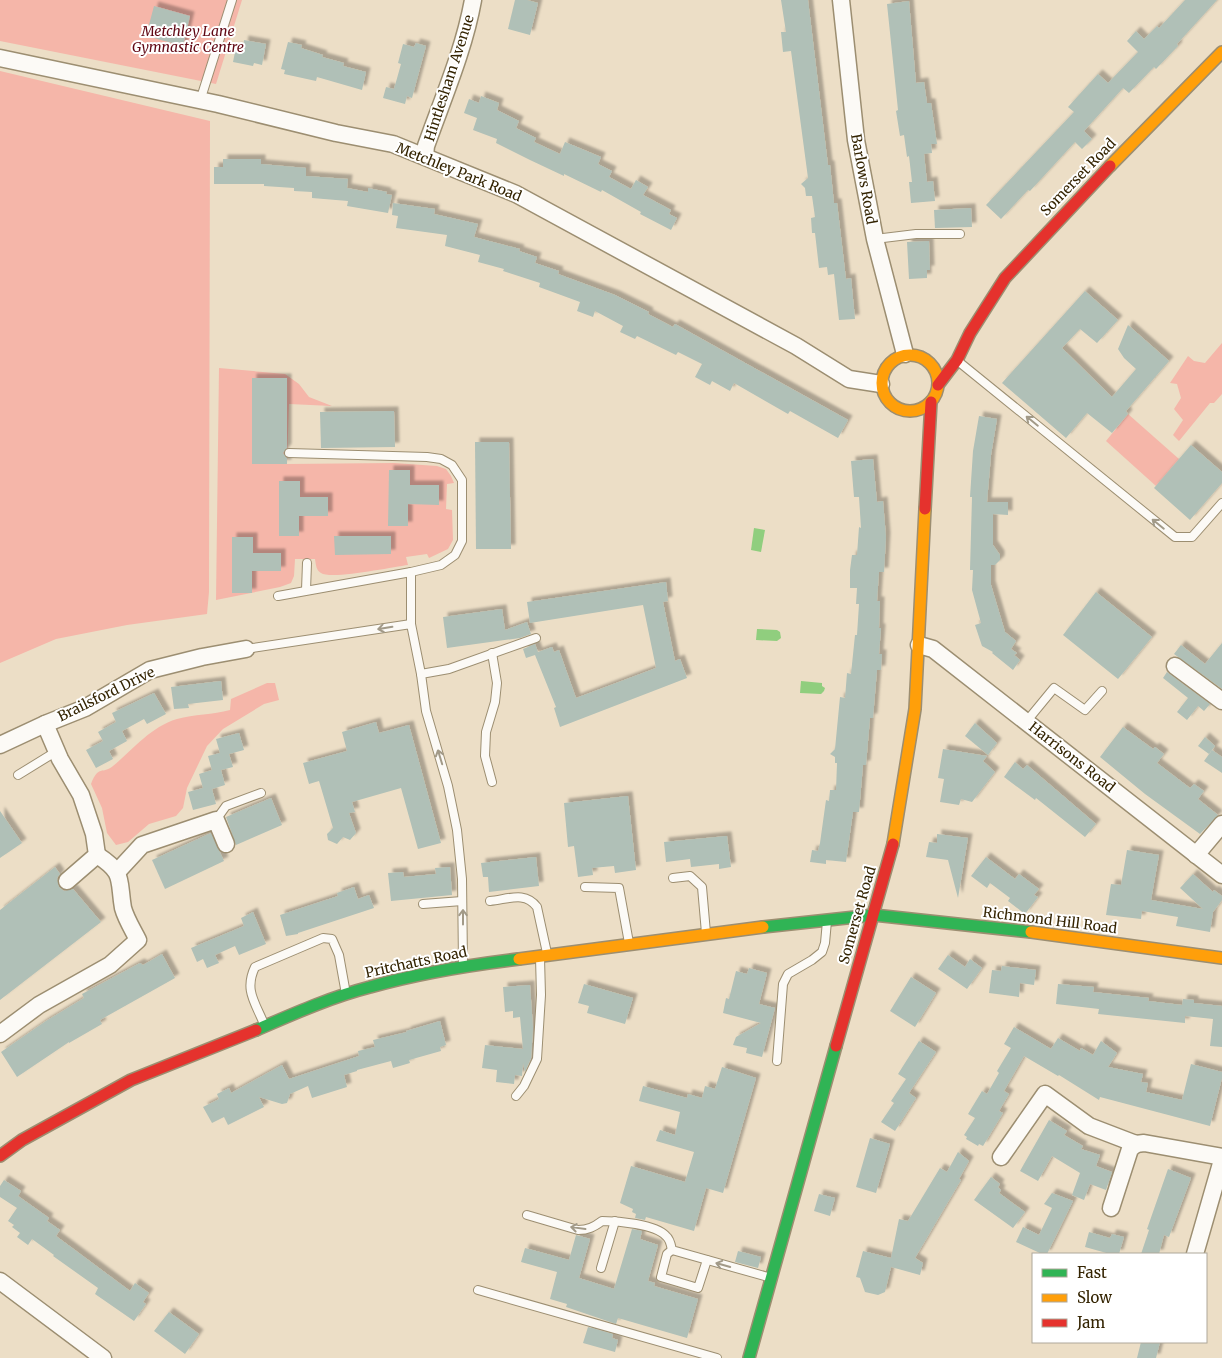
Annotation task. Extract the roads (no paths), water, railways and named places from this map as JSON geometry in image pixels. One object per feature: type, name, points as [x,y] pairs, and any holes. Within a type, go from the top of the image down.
[{"type":"street","name":"Hintlesham Avenue","points":[[425,156],[426,146],[450,79],[473,0]]},
{"type":"street","name":"Barlows Road","points":[[841,0],[856,140],[875,239],[912,355]]},
{"type":"street","name":"Somerset Road","points":[[938,385],[958,360],[970,333],[1005,278],[1043,235],[1115,160],[1222,52]]},
{"type":"street","name":"Metchley Park Road","points":[[0,58],[218,104],[393,144],[516,194],[762,328],[849,379],[881,384]]},
{"type":"street","name":"Somerset Road","points":[[952,347],[970,333]]},
{"type":"street","points":[[912,355],[933,366],[938,376],[936,394],[931,402],[921,409],[914,419],[885,398],[881,384],[882,377],[889,362],[895,358],[912,355],[938,353]]},
{"type":"street","name":"Somerset Road","points":[[749,1358],[892,847],[915,709],[931,402]]},
{"type":"street","name":"Somerset Road","points":[[914,419],[923,435],[928,468]]},
{"type":"street","name":"Harrisons Road","points":[[919,645],[933,649],[1222,875]]},
{"type":"street","name":"Brailsford Drive","points":[[0,746],[45,724],[85,708],[150,670],[202,657],[246,650]]},
{"type":"street","points":[[1174,666],[1222,702]]},
{"type":"street","points":[[0,1034],[48,1000],[110,965],[138,940],[124,909],[118,871],[97,855],[94,834],[81,795],[57,751],[45,724]]},
{"type":"street","points":[[118,871],[142,845],[216,820],[226,844]]},
{"type":"street","points":[[1196,855],[1222,824]]},
{"type":"street","points":[[66,881],[97,855]]},
{"type":"street","name":"Pritchatts Road","points":[[0,1156],[30,1136],[132,1080],[264,1026],[369,987],[463,966],[827,919],[874,915]]},
{"type":"street","name":"Richmond Hill Road","points":[[874,915],[1059,935],[1222,958]]},
{"type":"street","points":[[1001,1157],[1045,1094],[1089,1126],[1136,1144],[1144,1143],[1222,1158],[1195,1253]]},
{"type":"street","points":[[1111,1208],[1130,1149],[1136,1144]]},
{"type":"street","points":[[0,1281],[103,1358]]},
{"type":"lane","points":[[200,101],[232,0]]},
{"type":"lane","points":[[875,239],[916,234],[960,234]]},
{"type":"lane","points":[[958,360],[1174,537],[1192,537],[1222,504]]},
{"type":"lane","points":[[278,596],[441,565],[455,555],[462,540],[462,480],[452,465],[441,459],[289,453]]},
{"type":"lane","points":[[306,590],[307,563]]},
{"type":"lane","points":[[411,572],[411,624],[426,711],[448,786],[457,830],[462,901],[463,966]]},
{"type":"lane","points":[[246,650],[411,624]]},
{"type":"lane","points":[[421,674],[449,669],[536,638]]},
{"type":"lane","points":[[492,654],[497,683],[496,702],[486,732],[485,756],[492,782]]},
{"type":"lane","points":[[1026,722],[1054,688],[1085,710],[1102,691]]},
{"type":"lane","points":[[18,775],[57,751]]},
{"type":"lane","points":[[216,820],[226,806],[261,793]]},
{"type":"lane","points":[[673,878],[690,876],[702,887],[706,935]]},
{"type":"lane","points":[[585,887],[619,888],[629,945]]},
{"type":"lane","points":[[490,901],[524,897],[533,902],[537,907],[544,956],[537,1059],[524,1086],[516,1096]]},
{"type":"lane","points":[[423,904],[462,901]]},
{"type":"lane","points":[[777,1061],[783,984],[788,974],[822,952],[825,944],[827,919]]},
{"type":"lane","points":[[264,1026],[249,988],[250,976],[255,967],[323,938],[332,938],[339,955],[346,995]]},
{"type":"lane","points":[[527,1215],[578,1230],[595,1227],[602,1221],[615,1221],[659,1229],[668,1237],[672,1250]]},
{"type":"lane","points":[[602,1268],[615,1221]]},
{"type":"lane","points":[[672,1250],[770,1278]]},
{"type":"lane","points":[[672,1250],[668,1254],[661,1277],[698,1288],[707,1260]]},
{"type":"lane","points":[[478,1290],[717,1358]]},
{"type":"park label","name":"Metchley Lane Gymnastic Centre","points":[[188,40]]}]
